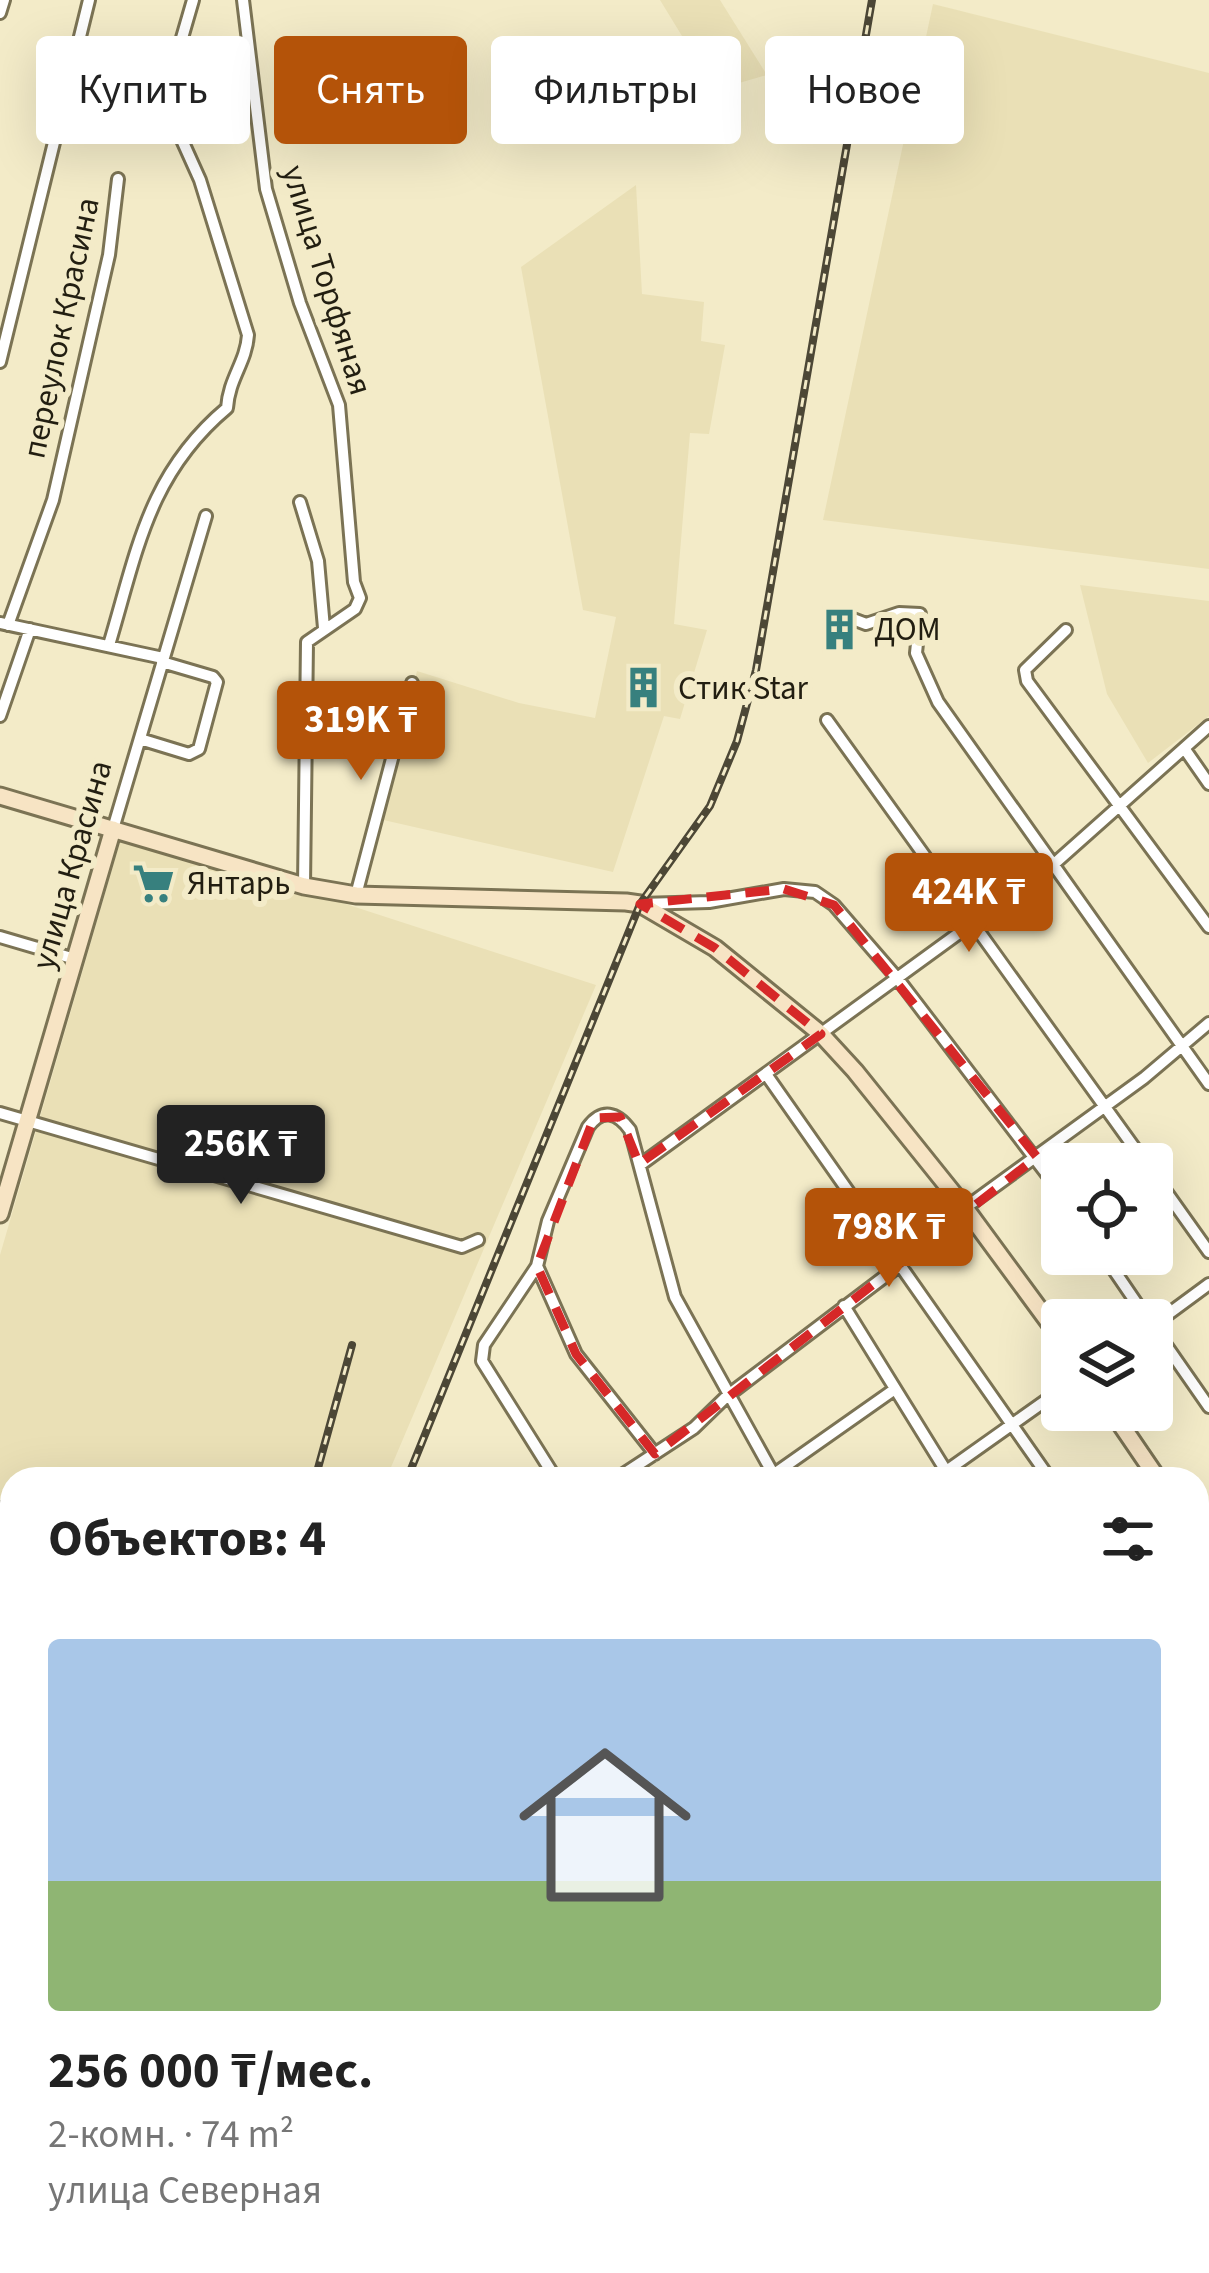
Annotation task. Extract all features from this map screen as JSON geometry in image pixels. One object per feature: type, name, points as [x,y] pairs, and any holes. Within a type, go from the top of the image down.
[{"type":"street","points":[[0,13],[4,0]]},
{"type":"street","points":[[0,362],[89,0]]},
{"type":"street","points":[[109,645],[145,522],[161,487],[187,444],[226,409],[229,383],[248,346],[200,180],[164,100],[193,0]]},
{"type":"street","name":"улица Торфяная","points":[[243,0],[266,188],[341,417],[354,582],[360,598],[355,610],[308,642],[304,886]]},
{"type":"street","name":"переулок Красина","points":[[4,624],[53,500],[109,255],[118,178]]},
{"type":"street","name":"улица Торфяная","points":[[300,502],[317,561],[324,628]]},
{"type":"street","name":"улица Красина","points":[[0,1214],[206,516]]},
{"type":"street","points":[[840,614],[866,624],[898,613],[920,614],[916,653],[938,702],[1209,1084]]},
{"type":"street","name":"улица Красина","points":[[4,624],[109,645],[217,682],[199,749],[189,754],[140,739]]},
{"type":"street","points":[[0,716],[30,629]]},
{"type":"street","points":[[1066,630],[1025,670],[1027,681],[1209,927]]},
{"type":"street","points":[[356,895],[412,683]]},
{"type":"street","points":[[826,720],[1131,1143]]},
{"type":"street","points":[[640,1165],[1054,864],[1208,730]]},
{"type":"street","points":[[1184,748],[1209,784]]},
{"type":"street","points":[[0,796],[304,886],[356,895],[470,895],[640,904],[709,902],[784,889],[815,892],[834,905],[898,979],[1041,1163]]},
{"type":"street","points":[[640,904],[716,948],[821,1034],[965,1208],[1041,1311]]},
{"type":"street","points":[[0,938],[75,958]]},
{"type":"street","points":[[635,1467],[694,1428],[727,1396],[900,1265],[965,1208],[1105,1107],[1209,1024]]},
{"type":"street","points":[[766,1074],[1042,1467]]},
{"type":"street","points":[[0,1113],[462,1247],[478,1240]]},
{"type":"street","points":[[548,1467],[482,1361],[484,1346],[537,1266],[548,1221],[588,1127],[594,1118],[608,1113],[620,1117],[630,1130],[675,1297],[766,1467]]},
{"type":"street","points":[[1173,1201],[1209,1252]]},
{"type":"street","points":[[537,1266],[577,1354],[655,1454]]},
{"type":"street","points":[[1173,1309],[1209,1284]]},
{"type":"street","points":[[844,1306],[939,1467]]},
{"type":"street","points":[[1173,1356],[1209,1408]]},
{"type":"street","points":[[787,1467],[895,1389]]},
{"type":"street","points":[[956,1467],[1041,1404]]},
{"type":"street","points":[[1125,1431],[1150,1467]]},
{"type":"highlighted area","points":[[784,889],[834,905],[1037,1157],[655,1454],[576,1354],[537,1266],[594,1118],[620,1117],[639,1164],[821,1034],[715,948],[640,904]]},
{"type":"shaded area","points":[[660,0],[720,0],[765,76],[741,82],[741,36],[682,36]]},
{"type":"shaded area","points":[[933,4],[1209,73],[1209,569],[823,520],[903,144],[964,144],[964,36],[926,36]]},
{"type":"shaded area","points":[[636,185],[642,294],[704,302],[701,341],[725,345],[709,434],[690,433],[674,624],[707,630],[680,719],[664,716],[613,872],[379,819],[417,671],[519,703],[595,718],[616,617],[583,610],[521,267]]},
{"type":"shaded area","points":[[1080,585],[1209,601],[1209,716],[1148,763],[1107,694]]},
{"type":"shaded area","points":[[123,832],[596,985],[391,1467],[0,1467],[0,1255]]},
{"type":"railway","points":[[412,1467],[640,904],[710,806],[737,741],[756,670],[872,0]]},
{"type":"railway","points":[[318,1467],[352,1345]]},
{"type":"place","name":"ДОМ","points":[[840,629]]},
{"type":"place","name":"Стик Star","points":[[644,688]]},
{"type":"place","name":"Янтарь","points":[[153,883]]}]
